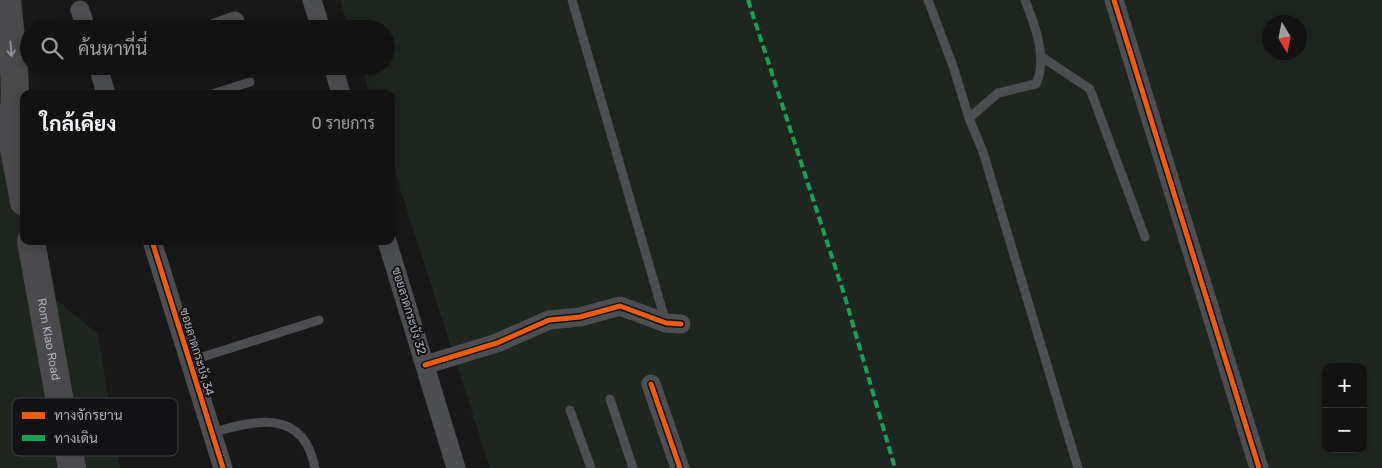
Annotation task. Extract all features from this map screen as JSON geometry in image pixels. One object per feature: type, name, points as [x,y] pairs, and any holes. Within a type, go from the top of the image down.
[{"type":"main road","points":[[7,0],[15,91],[15,115],[11,134]]},
{"type":"main road","points":[[0,78],[20,181]]},
{"type":"main road","name":"Rom Klao Road","points":[[32,245],[59,398]]},
{"type":"street","points":[[312,0],[318,20]]},
{"type":"street","points":[[1114,0],[1259,468]]},
{"type":"street","points":[[80,10],[83,20]]},
{"type":"street","points":[[101,75],[105,90]]},
{"type":"street","points":[[336,75],[340,90]]},
{"type":"street","name":"ซอยลาดกระบัง 34","points":[[153,245],[223,468]]},
{"type":"street","name":"ซอยลาดกระบัง 32","points":[[388,245],[456,468]]},
{"type":"street","points":[[425,364],[497,343],[549,320],[580,317],[620,306],[674,324]]},
{"type":"street","points":[[652,384],[680,468]]},
{"type":"lane","points":[[572,0],[674,324]]},
{"type":"lane","points":[[928,0],[953,66],[969,118],[983,152],[1078,468]]},
{"type":"lane","points":[[969,118],[998,93],[1036,84],[1041,73],[1042,57],[1026,0]]},
{"type":"lane","points":[[1042,57],[1090,89],[1145,237]]},
{"type":"lane","points":[[225,90],[250,82]]},
{"type":"lane","points":[[190,362],[319,320]]},
{"type":"lane","points":[[610,399],[633,468]]},
{"type":"lane","points":[[570,410],[591,468]]},
{"type":"lane","points":[[212,433],[238,425],[261,422],[290,426],[303,438],[312,456],[315,468]]},
{"type":"shaded area","points":[[0,0],[23,0],[11,134],[20,181],[20,245],[25,245],[39,286],[98,334],[109,398],[12,398],[12,456],[118,456],[120,468],[0,468]]},
{"type":"shaded area","points":[[340,0],[1382,0],[1382,468],[490,468],[395,172],[395,90],[369,90],[364,75],[395,75],[395,20],[346,20]]},
{"type":"marked path","points":[[748,0],[844,294],[895,468]]},
{"type":"cycle path","points":[[1114,0],[1259,468]]},
{"type":"cycle path","points":[[153,245],[223,468]]},
{"type":"cycle path","points":[[425,365],[497,343],[549,320],[580,317],[620,306],[666,323],[681,324]]},
{"type":"cycle path","points":[[651,384],[680,468]]}]
